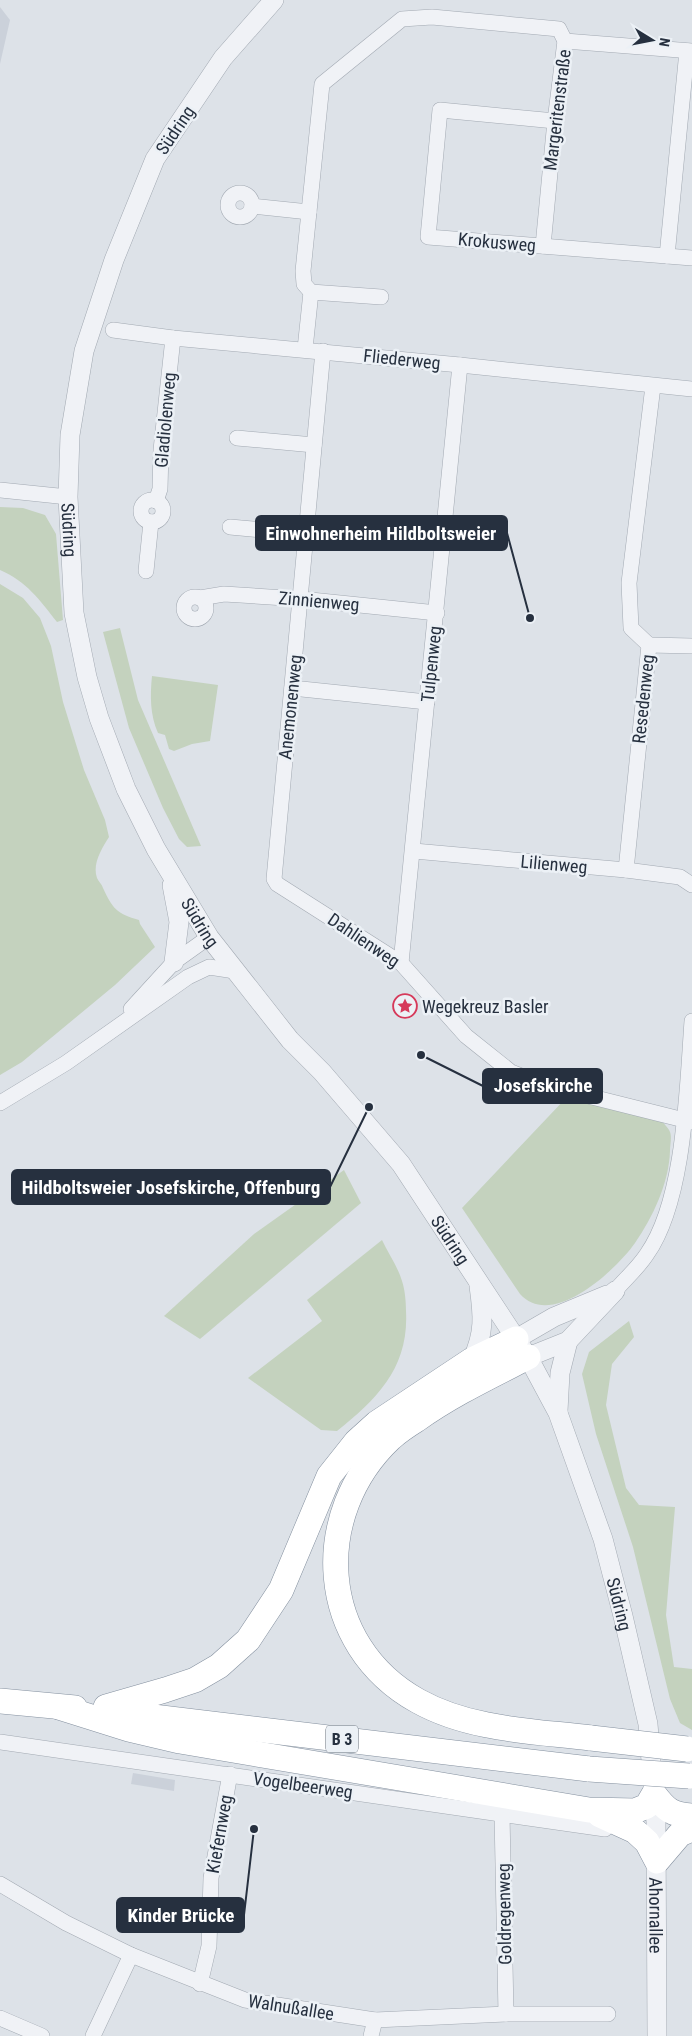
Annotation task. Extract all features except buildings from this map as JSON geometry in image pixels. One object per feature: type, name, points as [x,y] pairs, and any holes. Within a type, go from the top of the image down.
[{"type":"highway","points":[[96,1710],[195,1680],[219,1666],[248,1640],[280,1590],[329,1476],[356,1442],[377,1423],[472,1360],[522,1348]]},
{"type":"highway","points":[[522,1348],[392,1436],[372,1458],[355,1483],[338,1533],[335,1561],[337,1590],[342,1610],[351,1632],[371,1661],[395,1685],[418,1701],[454,1716],[500,1727],[690,1750]]},
{"type":"highway","name":"B 3","points":[[0,1701],[96,1710],[589,1769],[690,1776]]},
{"type":"highway","points":[[59,1707],[129,1729],[180,1741],[589,1810],[635,1811],[648,1806],[654,1794],[664,1808],[678,1815],[692,1816]]},
{"type":"highway","points":[[589,1810],[636,1831],[647,1842],[657,1861],[680,1834],[692,1829]]},
{"type":"street","name":"Südring","points":[[274,0],[223,58],[155,159],[114,260],[84,351],[70,435],[68,497],[74,613],[87,677],[99,718],[126,789],[169,871],[209,937],[290,1040],[322,1072],[401,1164],[522,1348],[558,1412],[603,1539],[623,1616],[648,1724],[654,1794]]},
{"type":"street","points":[[381,297],[311,292],[304,284],[322,84],[402,19],[432,17],[559,29],[565,41]]},
{"type":"street","name":"Margeritenstraße","points":[[543,246],[565,41],[690,51]]},
{"type":"street","points":[[667,256],[690,51]]},
{"type":"street","name":"Krokusweg","points":[[555,121],[440,110],[428,236],[692,258]]},
{"type":"street","points":[[252,206],[309,212]]},
{"type":"street","points":[[305,350],[311,292]]},
{"type":"street","name":"Fliederweg","points":[[113,330],[173,338],[460,364],[692,389]]},
{"type":"street","name":"Gladiolenweg","points":[[146,571],[151,522],[158,520],[162,514],[162,507],[156,502],[160,489],[163,434],[173,338]]},
{"type":"street","name":"Anemonenweg","points":[[274,879],[323,351]]},
{"type":"street","name":"Tulpenweg","points":[[401,963],[414,851],[460,364]]},
{"type":"street","name":"Resedenweg","points":[[626,870],[648,645],[631,628],[629,583],[653,386]]},
{"type":"street","points":[[237,438],[314,445]]},
{"type":"street","points":[[0,490],[68,497]]},
{"type":"street","points":[[230,527],[307,534]]},
{"type":"street","name":"Zinnienweg","points":[[200,598],[224,594],[301,599],[437,613]]},
{"type":"street","points":[[648,645],[692,646]]},
{"type":"street","points":[[292,688],[427,702]]},
{"type":"street","name":"Lilienweg","points":[[414,851],[626,870],[680,877],[692,885]]},
{"type":"street","points":[[169,871],[179,922],[174,962]]},
{"type":"street","name":"Dahlienweg","points":[[274,879],[277,884],[401,963],[466,1036],[511,1072],[544,1084],[688,1121]]},
{"type":"street","points":[[112,1029],[174,962],[209,937]]},
{"type":"street","points":[[0,1103],[66,1063],[112,1029],[188,978],[209,967],[235,972]]},
{"type":"street","points":[[558,1412],[560,1373],[568,1341],[648,1254],[665,1220],[688,1121],[692,1021]]},
{"type":"street","points":[[472,1360],[480,1343],[483,1316],[477,1278]]},
{"type":"street","points":[[522,1348],[554,1317],[615,1291]]},
{"type":"street","points":[[522,1348],[568,1341]]},
{"type":"street","name":"Vogelbeerweg","points":[[0,1742],[605,1830]]},
{"type":"street","name":"Kiefernweg","points":[[200,1984],[209,1946],[211,1878],[230,1774]]},
{"type":"street","name":"Ahornallee","points":[[654,1794],[657,1861],[656,2036]]},
{"type":"street","name":"Goldregenweg","points":[[502,1814],[506,2014]]},
{"type":"street","name":"Walnußallee","points":[[0,1884],[66,1923],[131,1955],[200,1984],[245,2000],[374,2020],[506,2014],[608,2014]]},
{"type":"street","points":[[93,2036],[131,1955]]},
{"type":"street","points":[[0,2018],[42,2036]]},
{"type":"street","points":[[371,2036],[374,2020]]},
{"type":"shaded area","points":[[0,7],[10,20],[0,64]]},
{"type":"shaded area","points":[[133,1773],[175,1780],[174,1791],[131,1784]]},
{"type":"green space","points":[[0,507],[23,508],[45,515],[56,534],[63,620],[57,622],[25,585],[0,570]]},
{"type":"green space","points":[[0,584],[23,598],[40,618],[51,646],[63,702],[84,770],[105,820],[109,837],[97,862],[97,878],[116,909],[120,913],[139,920],[155,947],[115,985],[22,1062],[0,1075]]},
{"type":"green space","points":[[120,628],[138,700],[201,846],[187,847],[179,839],[163,808],[129,728],[103,632]]},
{"type":"green space","points":[[152,676],[218,685],[210,741],[192,744],[174,751],[169,749],[165,735],[158,733],[153,719],[151,698]]},
{"type":"green space","points":[[566,1098],[663,1122],[671,1134],[671,1141],[667,1175],[659,1199],[635,1243],[614,1267],[599,1280],[565,1301],[549,1305],[533,1303],[520,1294],[462,1208]]},
{"type":"green space","points":[[344,1170],[361,1203],[200,1339],[164,1316],[254,1234]]},
{"type":"green space","points":[[382,1240],[398,1271],[404,1288],[406,1331],[402,1349],[388,1380],[366,1406],[337,1431],[321,1430],[248,1378],[322,1321],[307,1300]]},
{"type":"green space","points":[[629,1321],[634,1337],[612,1364],[606,1405],[626,1488],[639,1505],[675,1507],[666,1615],[674,1667],[692,1669],[692,1730],[680,1723],[670,1699],[633,1547],[596,1434],[582,1374],[589,1352]]},
{"type":"place","name":"Einwohnerheim Hildboltsweier","points":[[530,618]]},
{"type":"place","name":"Wegekreuz Basler","points":[[405,1006]]},
{"type":"place","name":"Josefskirche","points":[[421,1055]]},
{"type":"place","name":"Hildboltsweier Josefskirche, Offenburg","points":[[369,1107]]},
{"type":"place","name":"Kinder Brücke","points":[[254,1829]]}]
